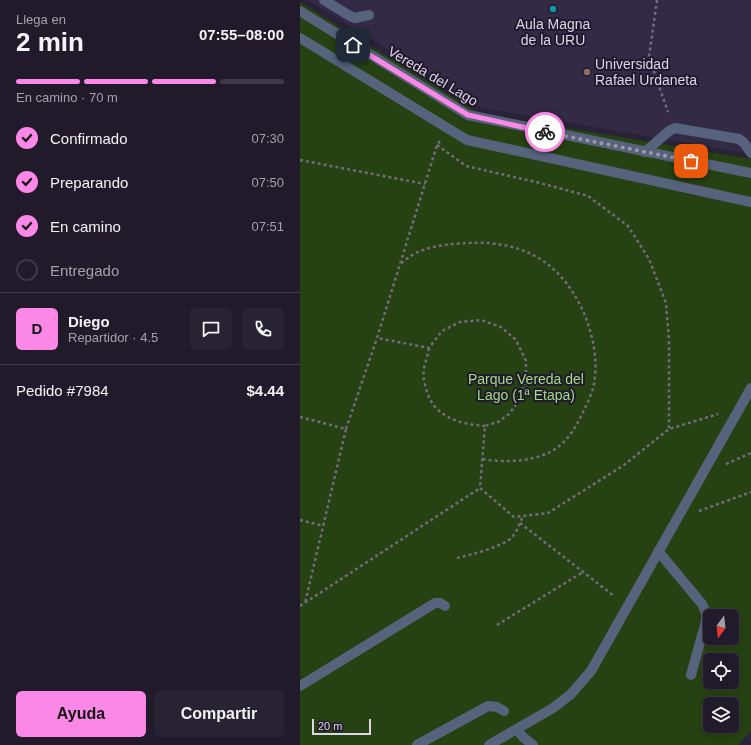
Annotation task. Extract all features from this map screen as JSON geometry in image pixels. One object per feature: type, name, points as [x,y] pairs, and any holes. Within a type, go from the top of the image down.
[{"type":"street","points":[[324,0],[355,18],[369,15]]},
{"type":"street","name":"Vereda del Lago","points":[[300,11],[468,115],[751,173]]},
{"type":"street","points":[[300,38],[467,140],[751,202]]},
{"type":"street","points":[[645,152],[669,131],[675,128],[739,140],[744,143],[751,153]]},
{"type":"street","points":[[489,745],[553,708],[571,694],[591,671],[751,388]]},
{"type":"street","points":[[658,551],[702,604],[706,613],[706,621],[691,675]]},
{"type":"street","points":[[300,686],[435,604],[440,603],[445,606]]},
{"type":"street","points":[[417,745],[488,706],[497,707],[504,712]]},
{"type":"street","points":[[517,730],[533,745]]},
{"type":"path","points":[[657,0],[649,56],[668,112]]},
{"type":"path","points":[[305,603],[346,429],[377,338],[437,144],[466,166],[540,182],[588,196],[628,226],[649,259],[666,304],[669,341],[669,430]]},
{"type":"path","points":[[300,160],[425,184]]},
{"type":"path","points":[[400,264],[416,253],[438,246],[497,243],[515,248],[534,255],[551,267],[566,282],[586,319],[594,347],[596,364],[594,385],[580,419],[571,434],[558,446],[549,451],[518,461],[496,462],[482,459]]},
{"type":"path","points":[[481,320],[501,327],[516,340],[526,361],[526,381],[518,402],[509,414],[498,422],[485,426],[468,425],[448,418],[439,411],[427,394],[424,380],[424,370],[429,348],[442,331],[460,322],[481,320]]},
{"type":"path","points":[[377,338],[429,348]]},
{"type":"path","points":[[480,488],[514,517],[548,513],[624,465],[669,430],[721,414]]},
{"type":"path","points":[[300,417],[346,429]]},
{"type":"path","points":[[480,488],[485,426]]},
{"type":"path","points":[[723,465],[751,453]]},
{"type":"path","points":[[300,606],[480,488]]},
{"type":"path","points":[[696,513],[751,492]]},
{"type":"path","points":[[457,558],[478,553],[513,537],[523,516]]},
{"type":"path","points":[[300,520],[323,526]]},
{"type":"path","points":[[520,523],[614,596]]},
{"type":"path","points":[[497,625],[583,572]]},
{"type":"shaded area","name":"Universidad Rafael Urdaneta","points":[[308,0],[751,0],[751,154],[483,108]]},
{"type":"green space","name":"Parque Vereda del Lago (1ª Etapa)","points":[[300,2],[479,113],[751,159],[751,731],[738,745],[300,745]]},
{"type":"way so far","points":[[545,132],[691,161]]},
{"type":"place","name":"Aula Magna de la URU","points":[[553,9]]},
{"type":"place","name":"Universidad Rafael Urdaneta","points":[[587,72]]},
{"type":"route","points":[[353,45],[468,115],[476,118],[545,132]]}]
